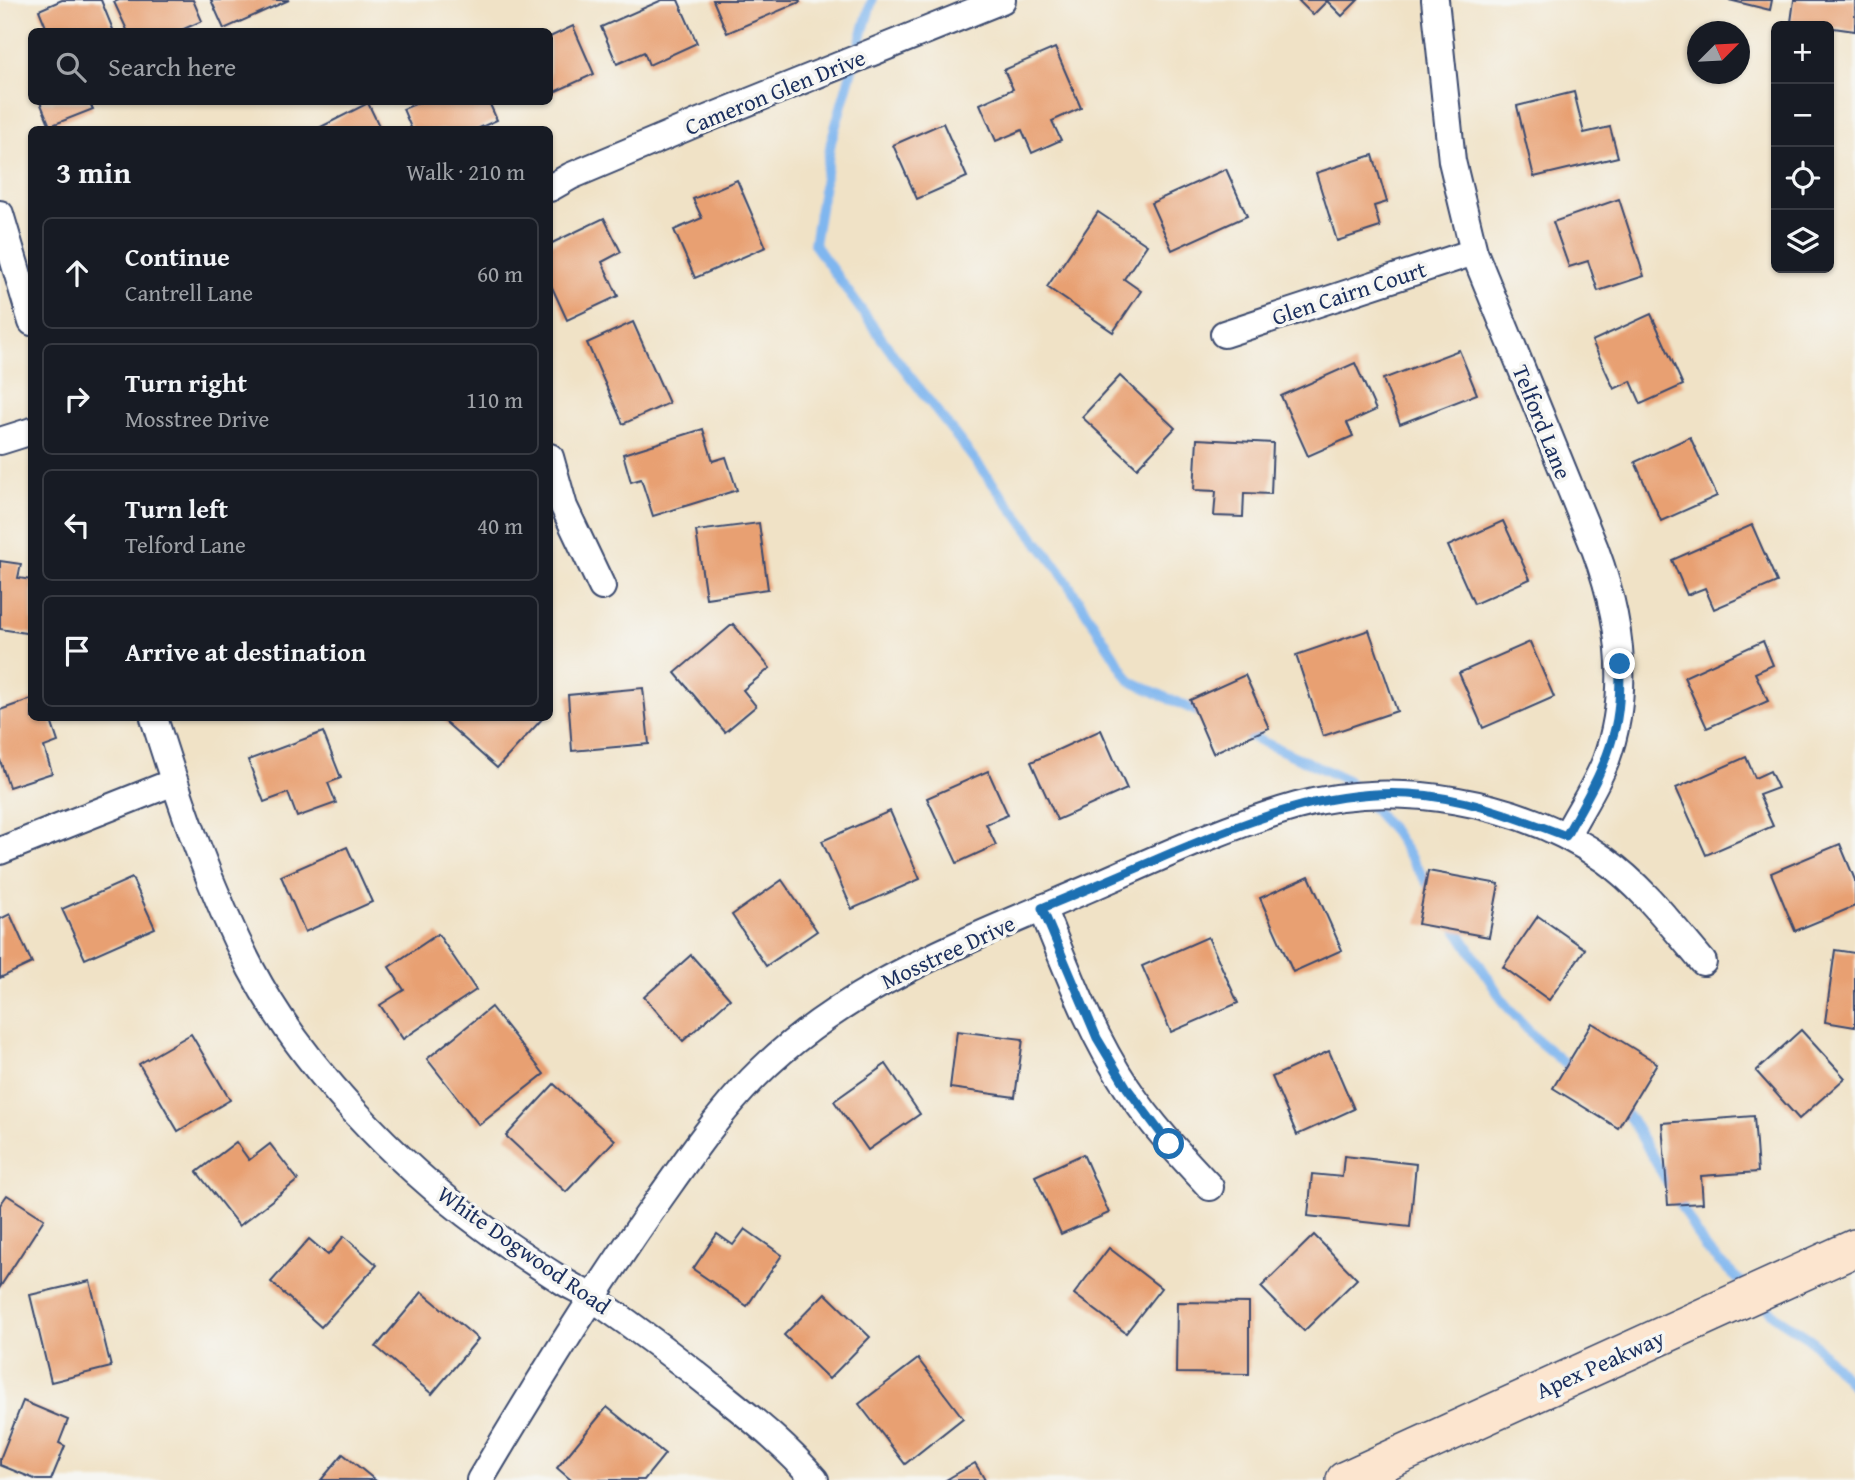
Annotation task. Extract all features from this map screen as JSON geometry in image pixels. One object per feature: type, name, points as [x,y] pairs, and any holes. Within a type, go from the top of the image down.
[{"type":"main road","name":"Apex Peakway","points":[[1345,1480],[1855,1248]]},
{"type":"street","name":"Cameron Glen Drive","points":[[553,186],[571,176],[699,122],[1002,0]]},
{"type":"street","name":"Telford Lane","points":[[1435,0],[1452,161],[1474,252],[1595,549],[1615,617],[1620,688],[1614,734],[1605,762],[1566,836]]},
{"type":"street","points":[[0,214],[28,308]]},
{"type":"street","name":"Glen Cairn Court","points":[[1224,334],[1474,252]]},
{"type":"street","points":[[0,441],[28,432]]},
{"type":"street","points":[[553,468],[564,507],[602,587]]},
{"type":"street","name":"White Dogwood Road","points":[[155,721],[205,870],[253,972],[316,1065],[347,1102],[433,1187],[494,1235],[560,1280],[592,1297],[688,1367],[762,1426],[815,1480]]},
{"type":"street","points":[[0,851],[174,782]]},
{"type":"street","name":"Mosstree Drive","points":[[480,1480],[592,1297],[701,1140],[743,1089],[781,1052],[825,1017],[874,985],[1042,908],[1248,821],[1302,805],[1339,798],[1408,794],[1450,799],[1508,814],[1566,836],[1607,861],[1640,891],[1703,962]]},
{"type":"street","points":[[1042,908],[1097,1038],[1127,1088],[1169,1144],[1210,1186]]},
{"type":"building","points":[[62,0],[101,0],[112,28],[46,28],[39,10]]},
{"type":"building","points":[[193,0],[202,21],[186,28],[126,28],[114,2]]},
{"type":"building","points":[[211,0],[289,0],[226,28],[224,28]]},
{"type":"building","points":[[662,0],[678,0],[697,43],[649,65],[644,52],[617,64],[601,27]]},
{"type":"building","points":[[713,0],[799,0],[800,2],[727,33]]},
{"type":"building","points":[[1298,0],[1358,0],[1342,16],[1327,1],[1313,15]]},
{"type":"building","points":[[1729,0],[1772,0],[1770,10]]},
{"type":"building","points":[[1794,0],[1855,0],[1855,31],[1834,28],[1834,21],[1791,21]]},
{"type":"building","points":[[573,26],[594,74],[553,93],[553,36]]},
{"type":"building","points":[[1055,48],[1081,108],[1052,121],[1061,140],[1032,153],[1022,130],[996,141],[980,104],[1013,89],[1004,70]]},
{"type":"building","points":[[1574,92],[1584,133],[1610,127],[1618,157],[1534,177],[1517,106]]},
{"type":"building","points":[[41,105],[91,105],[93,109],[50,126]]},
{"type":"building","points":[[369,105],[379,126],[323,126]]},
{"type":"building","points":[[413,105],[490,105],[497,120],[484,126],[410,126],[403,109]]},
{"type":"building","points":[[943,123],[967,177],[917,199],[893,145]]},
{"type":"building","points":[[1373,155],[1387,202],[1374,206],[1380,227],[1337,241],[1316,173]]},
{"type":"building","points":[[1226,169],[1247,216],[1172,250],[1151,203]]},
{"type":"building","points":[[737,180],[766,247],[695,278],[674,230],[702,218],[693,199]]},
{"type":"building","points":[[1619,199],[1644,276],[1598,291],[1588,261],[1569,267],[1553,222]]},
{"type":"building","points":[[1098,212],[1147,245],[1124,279],[1141,291],[1113,332],[1047,287]]},
{"type":"building","points":[[604,218],[621,252],[602,262],[618,296],[567,320],[553,290],[553,243]]},
{"type":"building","points":[[1651,314],[1683,385],[1641,404],[1631,381],[1614,389],[1592,341]]},
{"type":"building","points":[[633,322],[669,403],[623,424],[587,343]]},
{"type":"building","points":[[1459,350],[1477,394],[1400,424],[1383,379]]},
{"type":"building","points":[[1355,363],[1376,410],[1347,423],[1353,436],[1308,456],[1281,396]]},
{"type":"building","points":[[1120,376],[1175,428],[1137,468],[1082,417]]},
{"type":"building","points":[[703,429],[713,461],[726,457],[737,490],[653,516],[641,479],[631,482],[623,454]]},
{"type":"building","points":[[1690,437],[1717,496],[1661,521],[1635,462]]},
{"type":"building","points":[[1197,439],[1273,443],[1271,494],[1244,493],[1243,517],[1214,516],[1216,491],[1194,490]]},
{"type":"building","points":[[1503,521],[1530,579],[1474,604],[1448,546]]},
{"type":"building","points":[[759,523],[768,589],[706,598],[696,531]]},
{"type":"building","points":[[1752,525],[1777,582],[1714,609],[1705,588],[1687,595],[1672,560]]},
{"type":"building","points":[[0,561],[21,564],[18,578],[28,579],[28,633],[0,629]]},
{"type":"building","points":[[733,624],[770,668],[743,690],[756,706],[725,732],[675,673]]},
{"type":"building","points":[[1369,630],[1397,711],[1323,736],[1296,655]]},
{"type":"building","points":[[1763,641],[1773,665],[1755,673],[1768,701],[1707,728],[1684,677]]},
{"type":"building","points":[[1530,642],[1554,697],[1483,728],[1459,673]]},
{"type":"building","points":[[1245,675],[1269,728],[1213,753],[1190,700]]},
{"type":"building","points":[[643,688],[649,744],[572,751],[568,695]]},
{"type":"building","points":[[28,700],[28,721],[51,721],[58,742],[44,747],[52,773],[9,787],[0,760],[0,710]]},
{"type":"building","points":[[444,721],[540,721],[497,768]]},
{"type":"building","points":[[1101,730],[1127,789],[1057,820],[1031,762]]},
{"type":"building","points":[[323,732],[341,778],[328,783],[336,803],[297,817],[288,793],[264,802],[248,760]]},
{"type":"building","points":[[1746,757],[1755,778],[1770,771],[1778,788],[1759,795],[1773,826],[1706,855],[1676,788]]},
{"type":"building","points":[[988,771],[1008,815],[986,824],[996,845],[957,863],[927,798]]},
{"type":"building","points":[[890,811],[920,879],[852,909],[822,841]]},
{"type":"building","points":[[1840,844],[1855,880],[1855,906],[1795,931],[1771,873]]},
{"type":"building","points":[[347,847],[372,902],[305,932],[281,876]]},
{"type":"building","points":[[1428,871],[1499,884],[1489,937],[1418,924]]},
{"type":"building","points":[[1309,876],[1342,950],[1293,972],[1260,898]]},
{"type":"building","points":[[132,878],[155,928],[85,959],[62,909]]},
{"type":"building","points":[[782,880],[817,931],[766,966],[732,915]]},
{"type":"building","points":[[10,914],[32,963],[0,978],[0,919]]},
{"type":"building","points":[[1538,916],[1585,949],[1549,1000],[1503,967]]},
{"type":"building","points":[[438,934],[476,990],[403,1039],[380,1005],[404,990],[389,967]]},
{"type":"building","points":[[1208,937],[1238,1003],[1171,1032],[1142,966]]},
{"type":"building","points":[[1835,950],[1855,953],[1855,1027],[1825,1022]]},
{"type":"building","points":[[691,955],[730,999],[683,1041],[644,997]]},
{"type":"building","points":[[491,1007],[544,1074],[479,1125],[427,1059]]},
{"type":"building","points":[[1592,1023],[1657,1063],[1618,1128],[1553,1088]]},
{"type":"building","points":[[1801,1030],[1845,1078],[1799,1119],[1756,1071]]},
{"type":"building","points":[[957,1031],[1023,1039],[1015,1097],[950,1088]]},
{"type":"building","points":[[191,1034],[230,1100],[178,1131],[139,1064]]},
{"type":"building","points":[[1329,1051],[1354,1109],[1297,1135],[1272,1077]]},
{"type":"building","points":[[886,1064],[920,1114],[868,1150],[834,1101]]},
{"type":"building","points":[[554,1084],[615,1140],[566,1192],[506,1136]]},
{"type":"building","points":[[1754,1116],[1758,1172],[1701,1176],[1703,1203],[1668,1205],[1662,1123]]},
{"type":"building","points":[[236,1142],[249,1160],[270,1144],[298,1180],[239,1226],[197,1172]]},
{"type":"building","points":[[1083,1154],[1109,1213],[1061,1234],[1035,1176]]},
{"type":"building","points":[[1344,1156],[1416,1164],[1410,1227],[1308,1216],[1312,1174],[1342,1177]]},
{"type":"building","points":[[7,1195],[44,1219],[0,1287],[0,1205]]},
{"type":"building","points":[[745,1229],[782,1255],[747,1306],[693,1269],[717,1234],[733,1245]]},
{"type":"building","points":[[1314,1235],[1357,1279],[1304,1331],[1261,1287]]},
{"type":"building","points":[[344,1236],[377,1265],[321,1327],[271,1282],[309,1239],[328,1255]]},
{"type":"building","points":[[1109,1248],[1161,1288],[1126,1333],[1074,1294]]},
{"type":"building","points":[[90,1281],[111,1367],[51,1382],[30,1295]]},
{"type":"building","points":[[422,1292],[478,1339],[432,1394],[376,1347]]},
{"type":"building","points":[[825,1293],[870,1337],[829,1379],[784,1335]]},
{"type":"building","points":[[1177,1302],[1249,1303],[1249,1374],[1176,1373]]},
{"type":"building","points":[[918,1359],[963,1418],[905,1464],[859,1404]]},
{"type":"building","points":[[23,1401],[68,1420],[59,1443],[65,1446],[51,1480],[37,1480],[0,1465]]},
{"type":"building","points":[[607,1407],[665,1454],[644,1480],[571,1480],[557,1468]]},
{"type":"building","points":[[343,1454],[375,1480],[321,1480]]},
{"type":"building","points":[[975,1463],[985,1480],[946,1480]]},
{"type":"waterway","points":[[872,0],[831,142],[814,244],[892,353],[1058,568],[1130,681],[1205,715]]},
{"type":"waterway","points":[[1241,732],[1347,780],[1393,831],[1433,892]]},
{"type":"waterway","points":[[1452,922],[1505,1004],[1538,1041],[1575,1072]]},
{"type":"waterway","points":[[1616,1106],[1631,1119],[1705,1248],[1747,1288]]},
{"type":"waterway","points":[[1758,1299],[1778,1318],[1810,1339],[1855,1388]]},
{"type":"route","points":[[1169,1144],[1127,1088],[1097,1038],[1042,908],[1248,821],[1302,805],[1339,798],[1408,794],[1450,799],[1508,814],[1566,836],[1605,762],[1614,734],[1620,664]]}]
